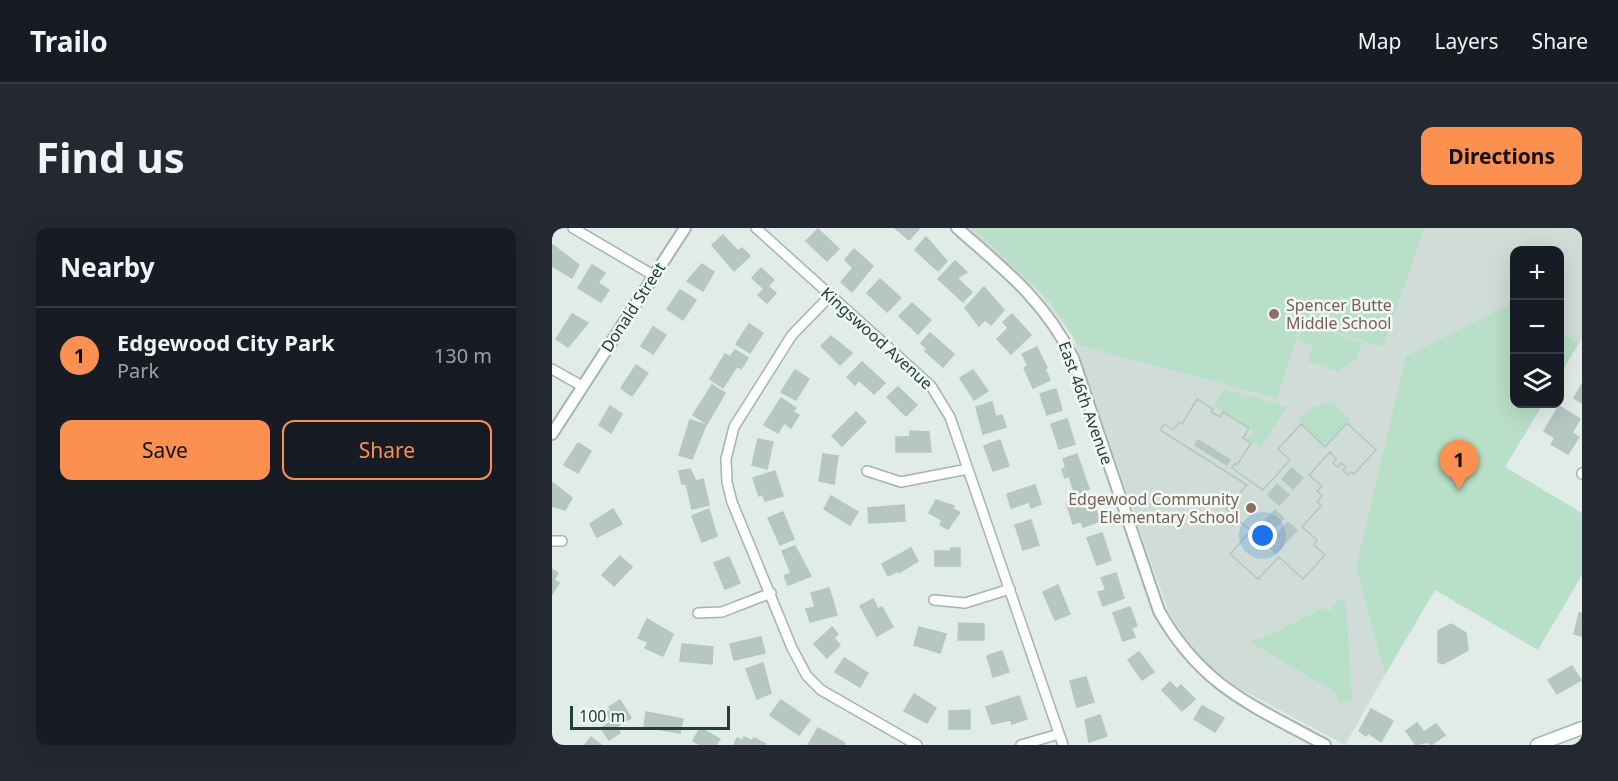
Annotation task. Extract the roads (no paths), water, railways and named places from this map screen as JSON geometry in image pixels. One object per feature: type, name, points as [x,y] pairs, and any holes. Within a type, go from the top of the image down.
[{"type":"main road","points":[[1537,745],[1582,728]]},
{"type":"street","points":[[573,228],[653,275]]},
{"type":"street","name":"Donald Street","points":[[552,434],[685,228]]},
{"type":"street","name":"Kingswood Avenue","points":[[756,228],[937,393],[950,417],[1063,745]]},
{"type":"street","name":"East 46th Avenue","points":[[957,228],[1026,289],[1060,333],[1073,358],[1156,604],[1175,639],[1202,671],[1219,685],[1325,745]]},
{"type":"street","points":[[830,296],[792,335],[738,418],[727,448],[726,472],[729,493],[792,648],[812,683],[917,745]]},
{"type":"street","points":[[552,369],[582,386]]},
{"type":"street","points":[[867,471],[901,482],[968,469]]},
{"type":"street","points":[[934,600],[965,603],[1010,589]]},
{"type":"street","points":[[698,613],[722,612],[771,593]]},
{"type":"street","points":[[1021,745],[1059,734]]},
{"type":"place","name":"Spencer Butte Middle School","points":[[1274,314]]},
{"type":"place","name":"Edgewood City Park","points":[[1459,490]]},
{"type":"place","name":"Edgewood Community Elementary School","points":[[1251,508]]}]
